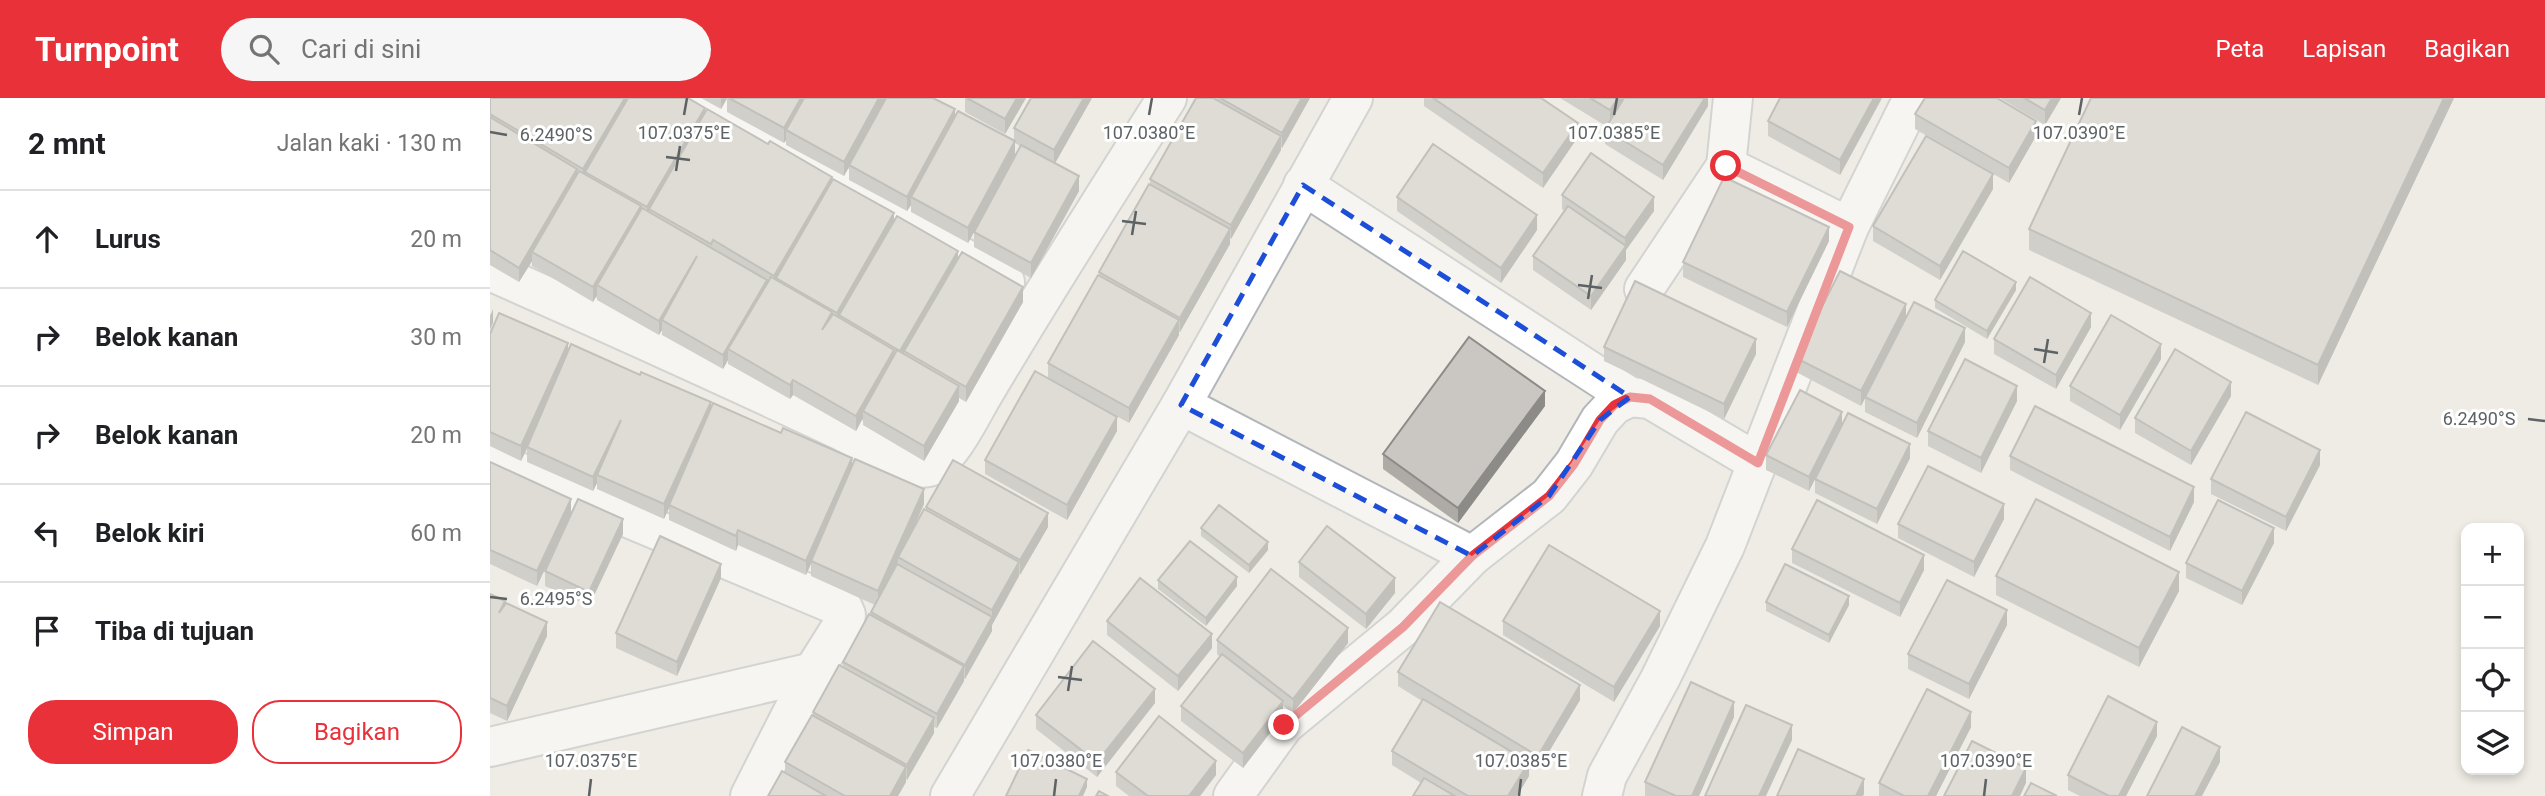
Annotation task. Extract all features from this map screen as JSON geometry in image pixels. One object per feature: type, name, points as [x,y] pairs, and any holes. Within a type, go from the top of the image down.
[{"type":"street","points":[[689,98],[1038,301]]},
{"type":"street","points":[[490,271],[652,342],[851,436],[904,464],[920,468],[932,467],[953,444],[1038,301],[1167,98]]},
{"type":"street","points":[[950,796],[1181,405],[1353,98]]},
{"type":"street","points":[[1644,289],[1726,166],[1733,98]]},
{"type":"street","points":[[1602,796],[1607,776],[1660,678],[1725,545],[1849,227],[1913,98]]},
{"type":"street","points":[[1726,166],[1849,227]]},
{"type":"street","points":[[1303,185],[1630,397],[1650,399],[1758,463]]},
{"type":"street","points":[[1233,796],[1284,725],[1403,627],[1472,556],[1549,496],[1574,464],[1600,420],[1614,405],[1630,397]]},
{"type":"street","points":[[1181,405],[1472,556]]},
{"type":"street","points":[[490,460],[839,605],[846,612],[845,621],[813,672],[750,796]]},
{"type":"street","points":[[497,741],[813,672]]},
{"type":"highlighted area","points":[[1303,185],[1630,397],[1600,420],[1549,496],[1472,556],[1181,405]]},
{"type":"building","points":[[490,98],[625,98],[583,169],[490,114]]},
{"type":"building","points":[[628,98],[688,98],[705,108],[647,207],[585,172]]},
{"type":"building","points":[[729,98],[801,98],[784,128]]},
{"type":"building","points":[[804,98],[879,98],[844,162],[786,130]]},
{"type":"building","points":[[886,98],[933,98],[955,109],[907,197],[849,165]]},
{"type":"building","points":[[967,98],[1017,98],[1005,119]]},
{"type":"building","points":[[1031,98],[1084,98],[1054,150],[1014,128]]},
{"type":"building","points":[[1196,98],[1213,98],[1281,136],[1231,225],[1150,179]]},
{"type":"building","points":[[1220,98],[1302,98],[1282,133]]},
{"type":"building","points":[[1433,98],[1541,98],[1578,123],[1543,173]]},
{"type":"building","points":[[1590,98],[1618,98],[1610,110]]},
{"type":"building","points":[[1624,98],[1705,98],[1663,165],[1605,129]]},
{"type":"building","points":[[1780,98],[1874,98],[1840,160],[1768,121]]},
{"type":"building","points":[[1925,98],[1997,98],[2036,121],[2009,168],[1915,114]]},
{"type":"building","points":[[2024,98],[2052,98],[2045,110]]},
{"type":"building","points":[[2091,98],[2444,98],[2318,365],[2029,229]]},
{"type":"building","points":[[707,109],[832,177],[774,276],[713,240],[711,244],[649,209]]},
{"type":"building","points":[[958,111],[1015,141],[968,228],[911,197]]},
{"type":"building","points":[[490,117],[577,169],[519,268],[490,250]]},
{"type":"building","points":[[1926,136],[1993,174],[1940,266],[1873,226]]},
{"type":"building","points":[[1433,144],[1537,215],[1501,268],[1397,197]]},
{"type":"building","points":[[1021,145],[1079,176],[1031,263],[974,232]]},
{"type":"building","points":[[1591,153],[1654,197],[1625,238],[1562,195]]},
{"type":"building","points":[[579,171],[641,206],[593,287],[532,252]]},
{"type":"building","points":[[1724,177],[1829,227],[1787,312],[1683,262]]},
{"type":"building","points":[[833,179],[894,213],[837,313],[776,278]]},
{"type":"building","points":[[1149,184],[1230,229],[1180,318],[1099,272]]},
{"type":"building","points":[[1568,206],[1626,246],[1591,296],[1533,256]]},
{"type":"building","points":[[642,208],[767,280],[723,355],[662,320],[697,256],[659,321],[597,285]]},
{"type":"building","points":[[897,216],[958,251],[900,351],[839,315]]},
{"type":"building","points":[[1963,251],[2016,282],[1987,331],[1935,300]]},
{"type":"building","points":[[962,252],[1023,287],[966,387],[904,351]]},
{"type":"building","points":[[1840,271],[1906,304],[1861,391],[1796,358]]},
{"type":"building","points":[[1098,275],[1179,320],[1129,408],[1048,363]]},
{"type":"building","points":[[771,277],[832,312],[822,330],[833,314],[894,350],[856,416],[793,380],[790,385],[728,349]]},
{"type":"building","points":[[2030,277],[2091,313],[2056,375],[1994,339]]},
{"type":"building","points":[[1635,281],[1756,339],[1724,404],[1604,347]]},
{"type":"building","points":[[1914,302],[1965,328],[1917,423],[1865,397]]},
{"type":"building","points":[[499,313],[568,343],[521,446],[490,432],[490,334]]},
{"type":"building","points":[[2111,315],[2161,344],[2120,415],[2070,386]]},
{"type":"building","points":[[1469,337],[1545,391],[1458,508],[1383,454]]},
{"type":"building","points":[[571,344],[640,375],[641,372],[711,402],[664,504],[597,475],[621,420],[593,477],[527,447]]},
{"type":"building","points":[[2175,349],[2231,382],[2191,451],[2135,418]]},
{"type":"building","points":[[897,350],[959,386],[924,446],[863,411]]},
{"type":"building","points":[[1965,359],[2017,386],[1981,458],[1928,431]]},
{"type":"building","points":[[1035,371],[1117,417],[1067,505],[985,460]]},
{"type":"building","points":[[1800,390],[1842,412],[1809,477],[1766,455]]},
{"type":"building","points":[[713,403],[781,433],[783,428],[852,458],[806,561],[738,530],[736,536],[669,505]]},
{"type":"building","points":[[2035,406],[2194,487],[2170,537],[2010,456]]},
{"type":"building","points":[[2246,412],[2320,450],[2286,517],[2211,479]]},
{"type":"building","points":[[1848,413],[1910,444],[1877,509],[1815,479]]},
{"type":"building","points":[[855,459],[924,489],[878,591],[811,561]]},
{"type":"building","points":[[953,460],[1048,513],[1020,560],[926,507]]},
{"type":"building","points":[[490,462],[571,499],[537,571],[490,550]]},
{"type":"building","points":[[1928,466],[2004,504],[1974,562],[1898,524]]},
{"type":"building","points":[[578,499],[623,519],[589,592],[545,571]]},
{"type":"building","points":[[2036,499],[2179,572],[2139,648],[1996,576]]},
{"type":"building","points":[[1817,500],[1924,555],[1900,603],[1792,549]]},
{"type":"building","points":[[2218,500],[2274,528],[2242,591],[2186,563]]},
{"type":"building","points":[[1219,505],[1268,542],[1249,565],[1201,528]]},
{"type":"building","points":[[924,509],[1019,562],[992,610],[898,557]]},
{"type":"building","points":[[1327,526],[1395,578],[1366,614],[1299,562]]},
{"type":"building","points":[[660,536],[721,564],[677,662],[616,633]]},
{"type":"building","points":[[1190,541],[1237,577],[1206,618],[1158,580]]},
{"type":"building","points":[[1549,545],[1660,611],[1614,687],[1503,621]]},
{"type":"building","points":[[897,564],[992,617],[965,665],[871,612]]},
{"type":"building","points":[[1785,564],[1849,596],[1829,635],[1766,602]]},
{"type":"building","points":[[1271,569],[1348,628],[1293,699],[1217,640]]},
{"type":"building","points":[[1140,578],[1212,634],[1178,676],[1107,621]]},
{"type":"building","points":[[1947,580],[2007,610],[1969,684],[1908,654]]},
{"type":"building","points":[[490,594],[505,601],[499,613],[506,603],[547,622],[507,706],[490,698]]},
{"type":"building","points":[[1440,602],[1580,685],[1538,756],[1398,672]]},
{"type":"building","points":[[869,614],[964,666],[937,714],[843,662]]},
{"type":"building","points":[[1093,641],[1155,689],[1097,762],[1036,715]]},
{"type":"building","points":[[1222,654],[1283,701],[1243,753],[1181,706]]},
{"type":"building","points":[[839,665],[934,718],[907,765],[813,712]]},
{"type":"building","points":[[1691,682],[1734,702],[1692,796],[1676,796],[1645,782]]},
{"type":"building","points":[[1927,689],[1971,712],[1928,796],[1904,796],[1879,783]]},
{"type":"building","points":[[2108,696],[2157,722],[2119,796],[2109,796],[2068,775]]},
{"type":"building","points":[[1423,699],[1529,762],[1508,796],[1468,796],[1392,751]]},
{"type":"building","points":[[1746,705],[1792,725],[1759,796],[1705,796]]},
{"type":"building","points":[[812,715],[906,767],[890,796],[845,796],[785,762]]},
{"type":"building","points":[[1159,716],[1216,761],[1189,796],[1148,796],[1116,772]]},
{"type":"building","points":[[2182,727],[2220,747],[2195,796],[2147,796]]},
{"type":"building","points":[[1972,741],[2026,768],[2012,796],[1944,796]]},
{"type":"building","points":[[1798,749],[1864,779],[1856,796],[1777,796]]},
{"type":"building","points":[[1028,750],[1087,779],[1079,796],[1006,796]]},
{"type":"building","points":[[782,771],[826,796],[768,796]]},
{"type":"building","points":[[1424,778],[1455,796],[1413,796]]},
{"type":"building","points":[[2031,783],[2057,796],[2024,796]]},
{"type":"route","points":[[1284,725],[1403,627],[1472,556],[1549,496],[1574,464],[1600,420],[1614,405],[1630,397],[1650,399],[1758,463],[1849,227],[1726,166]]}]
